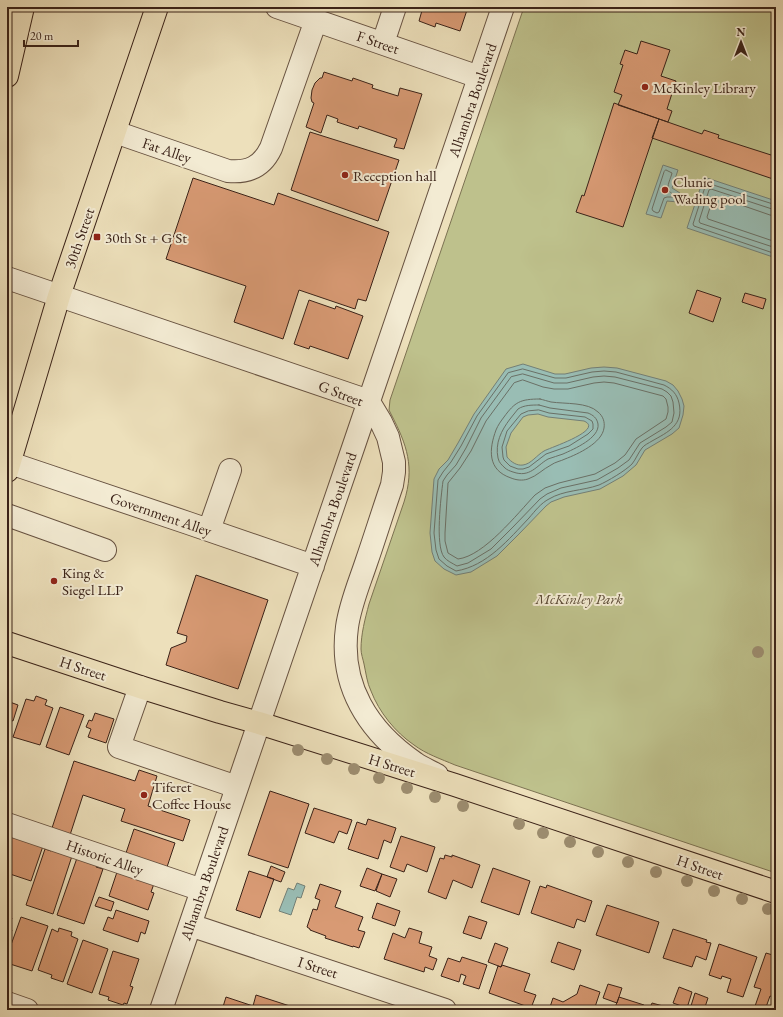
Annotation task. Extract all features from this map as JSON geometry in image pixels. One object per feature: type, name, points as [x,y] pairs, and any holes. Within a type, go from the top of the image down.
[{"type":"main road","points":[[7,44],[21,7]]},
{"type":"main road","points":[[7,76],[21,7]]},
{"type":"main road","name":"30th Street","points":[[8,467],[59,296],[157,7]]},
{"type":"main road","name":"H Street","points":[[7,643],[140,687],[455,785],[776,892]]},
{"type":"street","name":"F Street","points":[[277,7],[479,77]]},
{"type":"street","points":[[383,43],[396,7]]},
{"type":"street","name":"Alhambra Boulevard","points":[[161,1010],[503,7]]},
{"type":"street","name":"Fat Alley","points":[[115,132],[228,171],[243,171],[256,166],[268,155],[316,20]]},
{"type":"street","name":"G Street","points":[[7,278],[369,402],[388,437],[394,462],[394,472],[392,485],[353,603],[347,626],[345,647],[350,683],[367,718],[377,731],[415,763],[455,785]]},
{"type":"street","name":"Government Alley","points":[[8,467],[209,530],[313,566]]},
{"type":"street","points":[[209,530],[230,470]]},
{"type":"street","points":[[7,515],[105,550]]},
{"type":"street","points":[[140,687],[119,747],[237,787]]},
{"type":"street","name":"Historic Alley","points":[[7,824],[202,890]]},
{"type":"street","name":"I Street","points":[[190,925],[445,1010]]},
{"type":"street","points":[[7,1003],[27,1010]]},
{"type":"green space","name":"McKinley Park","points":[[524,7],[776,7],[776,873],[455,765],[434,756],[414,745],[394,728],[378,706],[368,685],[361,651],[364,626],[369,604],[404,502],[409,478],[408,456],[397,425],[389,410],[390,400]]},
{"type":"water","name":"Clunie Wading pool","points":[[663,165],[678,170],[672,188],[680,193],[678,202],[667,201],[661,218],[646,214]]},
{"type":"water","points":[[704,177],[776,201],[776,258],[687,228]]},
{"type":"water","points":[[523,364],[555,374],[565,374],[591,368],[617,368],[666,381],[673,385],[682,399],[684,406],[683,415],[679,428],[672,434],[645,450],[636,465],[623,476],[600,489],[564,497],[551,502],[497,556],[471,572],[456,575],[444,569],[435,561],[432,552],[430,533],[434,479],[439,469],[448,460],[474,414],[506,369]],"holes":[[[538,414],[548,417],[584,421],[589,425],[582,434],[544,451],[526,464],[519,465],[510,460],[507,457],[506,447],[511,433],[523,417]]]},
{"type":"water","points":[[297,883],[305,886],[301,898],[297,897],[291,915],[279,911],[288,888],[294,890]]},
{"type":"building","points":[[423,7],[468,7],[460,31],[436,23],[435,27],[419,21]]},
{"type":"building","name":"McKinley Library","points":[[641,41],[670,50],[661,76],[676,81],[667,109],[672,111],[668,122],[618,105],[622,95],[614,92],[623,65],[620,64],[625,50],[637,54]]},
{"type":"building","points":[[324,72],[352,81],[353,78],[373,85],[372,88],[398,96],[400,88],[422,94],[404,149],[394,147],[397,139],[359,126],[358,129],[337,122],[338,119],[327,115],[321,133],[306,127],[314,103],[312,102],[311,98],[312,90],[315,83],[322,78]]},
{"type":"building","points":[[614,103],[659,119],[623,227],[576,212],[582,195],[584,196]]},
{"type":"building","points":[[659,119],[702,134],[704,130],[719,135],[718,138],[771,155],[774,153],[776,154],[776,180],[652,138]]},
{"type":"building","name":"Reception hall","points":[[310,132],[399,160],[378,221],[291,190]]},
{"type":"building","points":[[193,178],[274,205],[278,193],[389,232],[366,301],[358,299],[355,309],[299,290],[283,339],[234,322],[246,286],[166,259]]},
{"type":"building","points":[[697,290],[721,298],[713,322],[689,313]]},
{"type":"building","points":[[745,293],[766,299],[763,309],[742,302]]},
{"type":"building","points":[[309,300],[335,309],[336,306],[363,316],[348,359],[310,346],[309,349],[294,344]]},
{"type":"building","points":[[196,575],[268,600],[238,689],[166,665],[171,648],[186,642],[187,636],[177,633]]},
{"type":"building","points":[[36,696],[47,700],[45,705],[53,708],[40,745],[13,737],[26,699],[34,701]]},
{"type":"building","points":[[7,701],[18,705],[13,721],[7,719]]},
{"type":"building","points":[[60,707],[84,715],[69,755],[46,747]]},
{"type":"building","points":[[95,713],[114,719],[106,743],[88,737],[91,729],[86,727],[89,720],[92,721]]},
{"type":"building","points":[[74,761],[135,781],[139,770],[157,776],[148,806],[190,820],[183,841],[121,821],[125,809],[83,795],[70,835],[52,828]]},
{"type":"building","points":[[270,791],[309,804],[288,868],[248,855]]},
{"type":"building","points":[[314,808],[352,820],[347,834],[339,831],[334,843],[305,833]]},
{"type":"building","points":[[368,819],[396,828],[391,843],[384,840],[378,859],[348,849],[357,822],[366,825]]},
{"type":"building","points":[[134,829],[175,843],[167,867],[126,853]]},
{"type":"building","points":[[12,836],[43,846],[31,881],[7,873],[7,851]]},
{"type":"building","points":[[401,836],[435,847],[427,872],[407,864],[404,872],[390,867]]},
{"type":"building","points":[[45,849],[72,856],[53,914],[26,905]]},
{"type":"building","points":[[445,855],[452,857],[452,855],[480,865],[472,888],[453,880],[446,899],[428,892],[440,858],[444,859]]},
{"type":"building","points":[[77,858],[97,865],[96,867],[103,869],[84,924],[57,915]]},
{"type":"building","points":[[271,866],[285,872],[281,882],[267,877]]},
{"type":"building","points":[[367,868],[382,874],[375,891],[360,886]]},
{"type":"building","points":[[493,868],[530,881],[519,915],[481,902]]},
{"type":"building","points":[[118,869],[155,881],[151,892],[154,893],[148,910],[109,896]]},
{"type":"building","points":[[249,871],[274,879],[260,918],[236,910]]},
{"type":"building","points":[[382,874],[397,879],[390,897],[376,891]]},
{"type":"building","points":[[320,884],[341,891],[335,907],[363,917],[358,930],[365,932],[359,948],[325,938],[326,936],[310,930],[307,927],[313,909],[317,910],[320,900],[315,898]]},
{"type":"building","points":[[547,885],[592,901],[585,922],[577,919],[574,928],[531,913],[540,886],[546,888]]},
{"type":"building","points":[[99,897],[114,902],[111,911],[95,906]]},
{"type":"building","points":[[377,903],[400,911],[395,926],[372,918]]},
{"type":"building","points":[[607,905],[659,922],[649,953],[596,935]]},
{"type":"building","points":[[116,910],[149,921],[145,934],[141,932],[138,942],[103,930],[108,917],[113,919]]},
{"type":"building","points":[[7,916],[12,918],[8,929],[12,930],[7,943]]},
{"type":"building","points":[[469,916],[487,922],[481,939],[463,933]]},
{"type":"building","points":[[21,917],[48,926],[32,971],[7,963],[7,956]]},
{"type":"building","points":[[59,928],[72,932],[71,936],[78,939],[63,982],[51,978],[52,975],[38,970],[52,929],[58,932]]},
{"type":"building","points":[[409,928],[422,932],[419,943],[432,947],[429,956],[437,959],[433,970],[425,967],[424,972],[384,959],[393,933],[405,938]]},
{"type":"building","points":[[673,929],[707,940],[706,942],[711,943],[706,960],[696,956],[692,967],[663,958]]},
{"type":"building","points":[[83,940],[108,949],[92,993],[67,984]]},
{"type":"building","points":[[558,942],[581,950],[574,970],[551,962]]},
{"type":"building","points":[[495,943],[508,948],[501,967],[488,962]]},
{"type":"building","points":[[719,944],[757,957],[743,997],[727,992],[731,979],[722,976],[721,979],[709,975]]},
{"type":"building","points":[[113,951],[139,959],[130,986],[133,987],[127,1004],[124,1003],[123,1005],[108,1000],[109,997],[99,994]]},
{"type":"building","points":[[766,953],[776,956],[776,998],[770,996],[765,1010],[748,1010],[749,1007],[754,1009],[761,989],[754,987]]},
{"type":"building","points":[[462,957],[487,965],[479,989],[463,984],[466,976],[461,974],[459,982],[441,976],[448,958],[460,962]]},
{"type":"building","points":[[502,965],[530,974],[524,991],[536,995],[531,1008],[489,993],[498,966],[501,967]]},
{"type":"building","points":[[608,984],[622,988],[617,1003],[603,998]]},
{"type":"building","points":[[580,985],[600,992],[594,1010],[549,1010],[553,998],[563,1002],[577,994]]},
{"type":"building","points":[[679,987],[692,992],[687,1008],[673,1003]]},
{"type":"building","points":[[695,993],[708,998],[704,1010],[690,1009]]},
{"type":"building","points":[[256,995],[299,1010],[222,1010],[226,997],[253,1006]]},
{"type":"building","points":[[619,997],[644,1005],[642,1010],[614,1010]]},
{"type":"building","points":[[652,1003],[663,1006],[662,1010],[649,1010]]},
{"type":"place","name":"McKinley Library","points":[[645,87]]},
{"type":"place","name":"Reception hall","points":[[345,175]]},
{"type":"place","name":"Clunie Wading pool","points":[[665,190]]},
{"type":"place","name":"30th St + G St","points":[[97,237]]},
{"type":"place","name":"King & Siegel LLP","points":[[54,581]]},
{"type":"place","name":"Tiferet Coffee House","points":[[144,795]]}]
